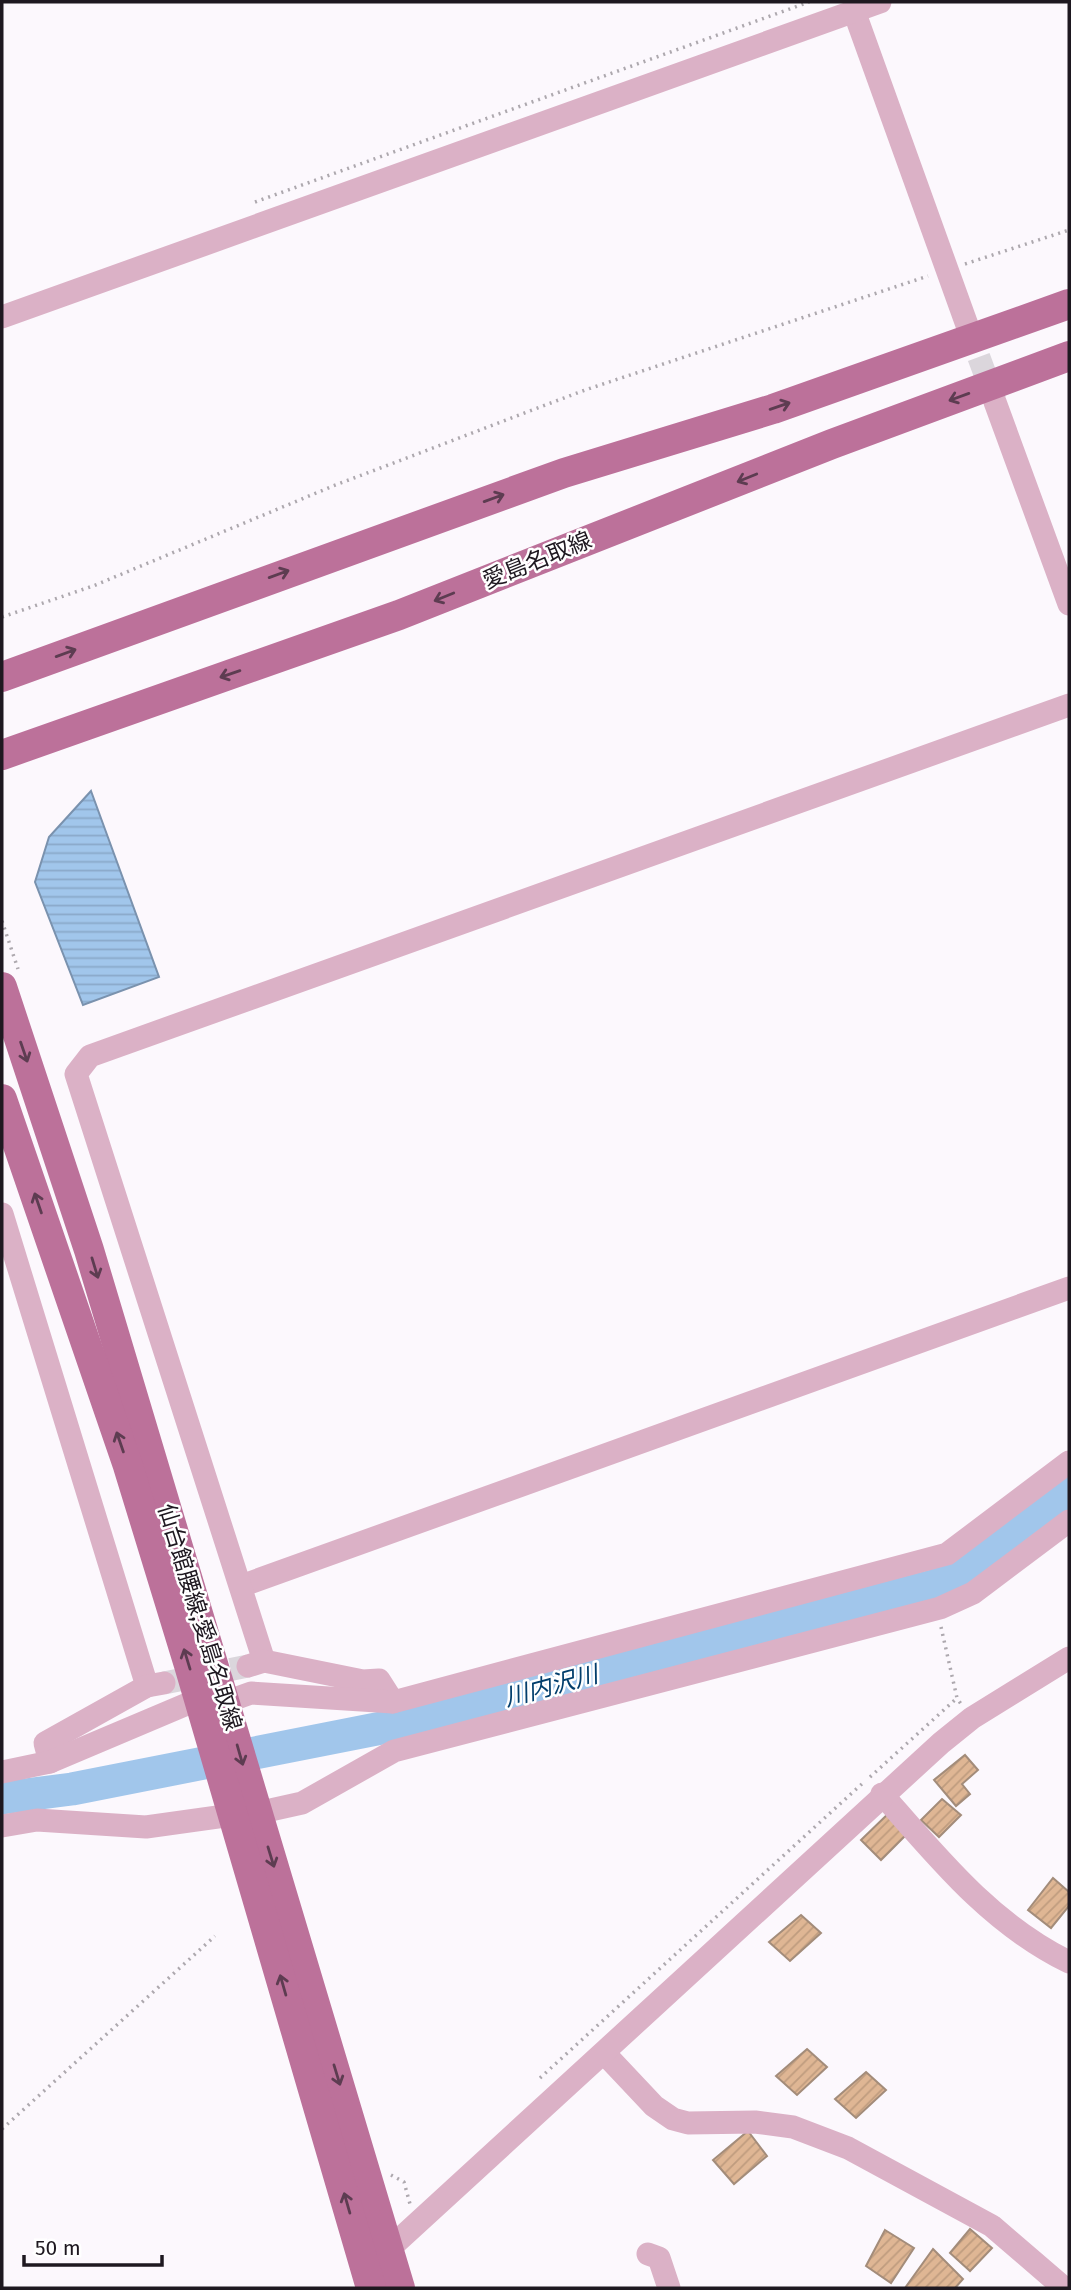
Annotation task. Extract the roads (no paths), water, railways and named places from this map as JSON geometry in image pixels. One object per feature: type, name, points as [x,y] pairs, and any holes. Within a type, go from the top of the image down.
[{"type":"main road","points":[[2,677],[564,473],[773,409],[1069,304]]},
{"type":"main road","name":"愛島名取線","points":[[2,755],[399,615],[832,444],[1069,356]]},
{"type":"main road","name":"仙台館腰線;愛島名取線","points":[[2,987],[89,1250],[242,1804],[400,2288]]},
{"type":"main road","name":"仙台館腰線;愛島名取線","points":[[2,1099],[215,1711]]},
{"type":"main road","name":"仙台館腰線;愛島名取線","points":[[242,1804],[361,2282]]},
{"type":"main road","points":[[361,2282],[389,2249]]},
{"type":"street","points":[[2,317],[880,2]]},
{"type":"street","points":[[854,11],[967,325]]},
{"type":"street","points":[[995,402],[1069,604]]},
{"type":"street","points":[[393,1702],[379,1680],[363,1681],[256,1664],[241,1586],[76,1074],[90,1056],[1069,705]]},
{"type":"street","points":[[2,1214],[156,1684],[46,1743],[50,1762]]},
{"type":"street","points":[[241,1586],[1069,1288]]},
{"type":"street","points":[[2,1772],[50,1762],[215,1711],[251,1693],[393,1702],[947,1554],[1069,1462]]},
{"type":"street","points":[[2,1826],[37,1820],[146,1827],[242,1804],[302,1803],[394,1751],[940,1608],[972,1593],[1069,1521]]},
{"type":"street","points":[[389,2249],[605,2053],[882,1794],[972,1717],[1069,1658]]},
{"type":"street","points":[[882,1794],[979,1901],[1044,1950],[1069,1962]]},
{"type":"street","points":[[605,2053],[654,2106],[673,2119],[688,2123],[755,2122],[793,2127],[848,2148],[992,2226],[1054,2285]]},
{"type":"street","points":[[648,2254],[659,2258],[670,2288]]},
{"type":"water","points":[[91,791],[159,977],[83,1005],[35,882],[49,837]]},
{"type":"waterway","name":"川内沢川","points":[[2,1798],[72,1789],[412,1722],[937,1585],[1069,1491]]},
{"type":"tunnel","points":[[967,325],[995,401]]},
{"type":"tunnel","points":[[164,1683],[248,1666]]}]
